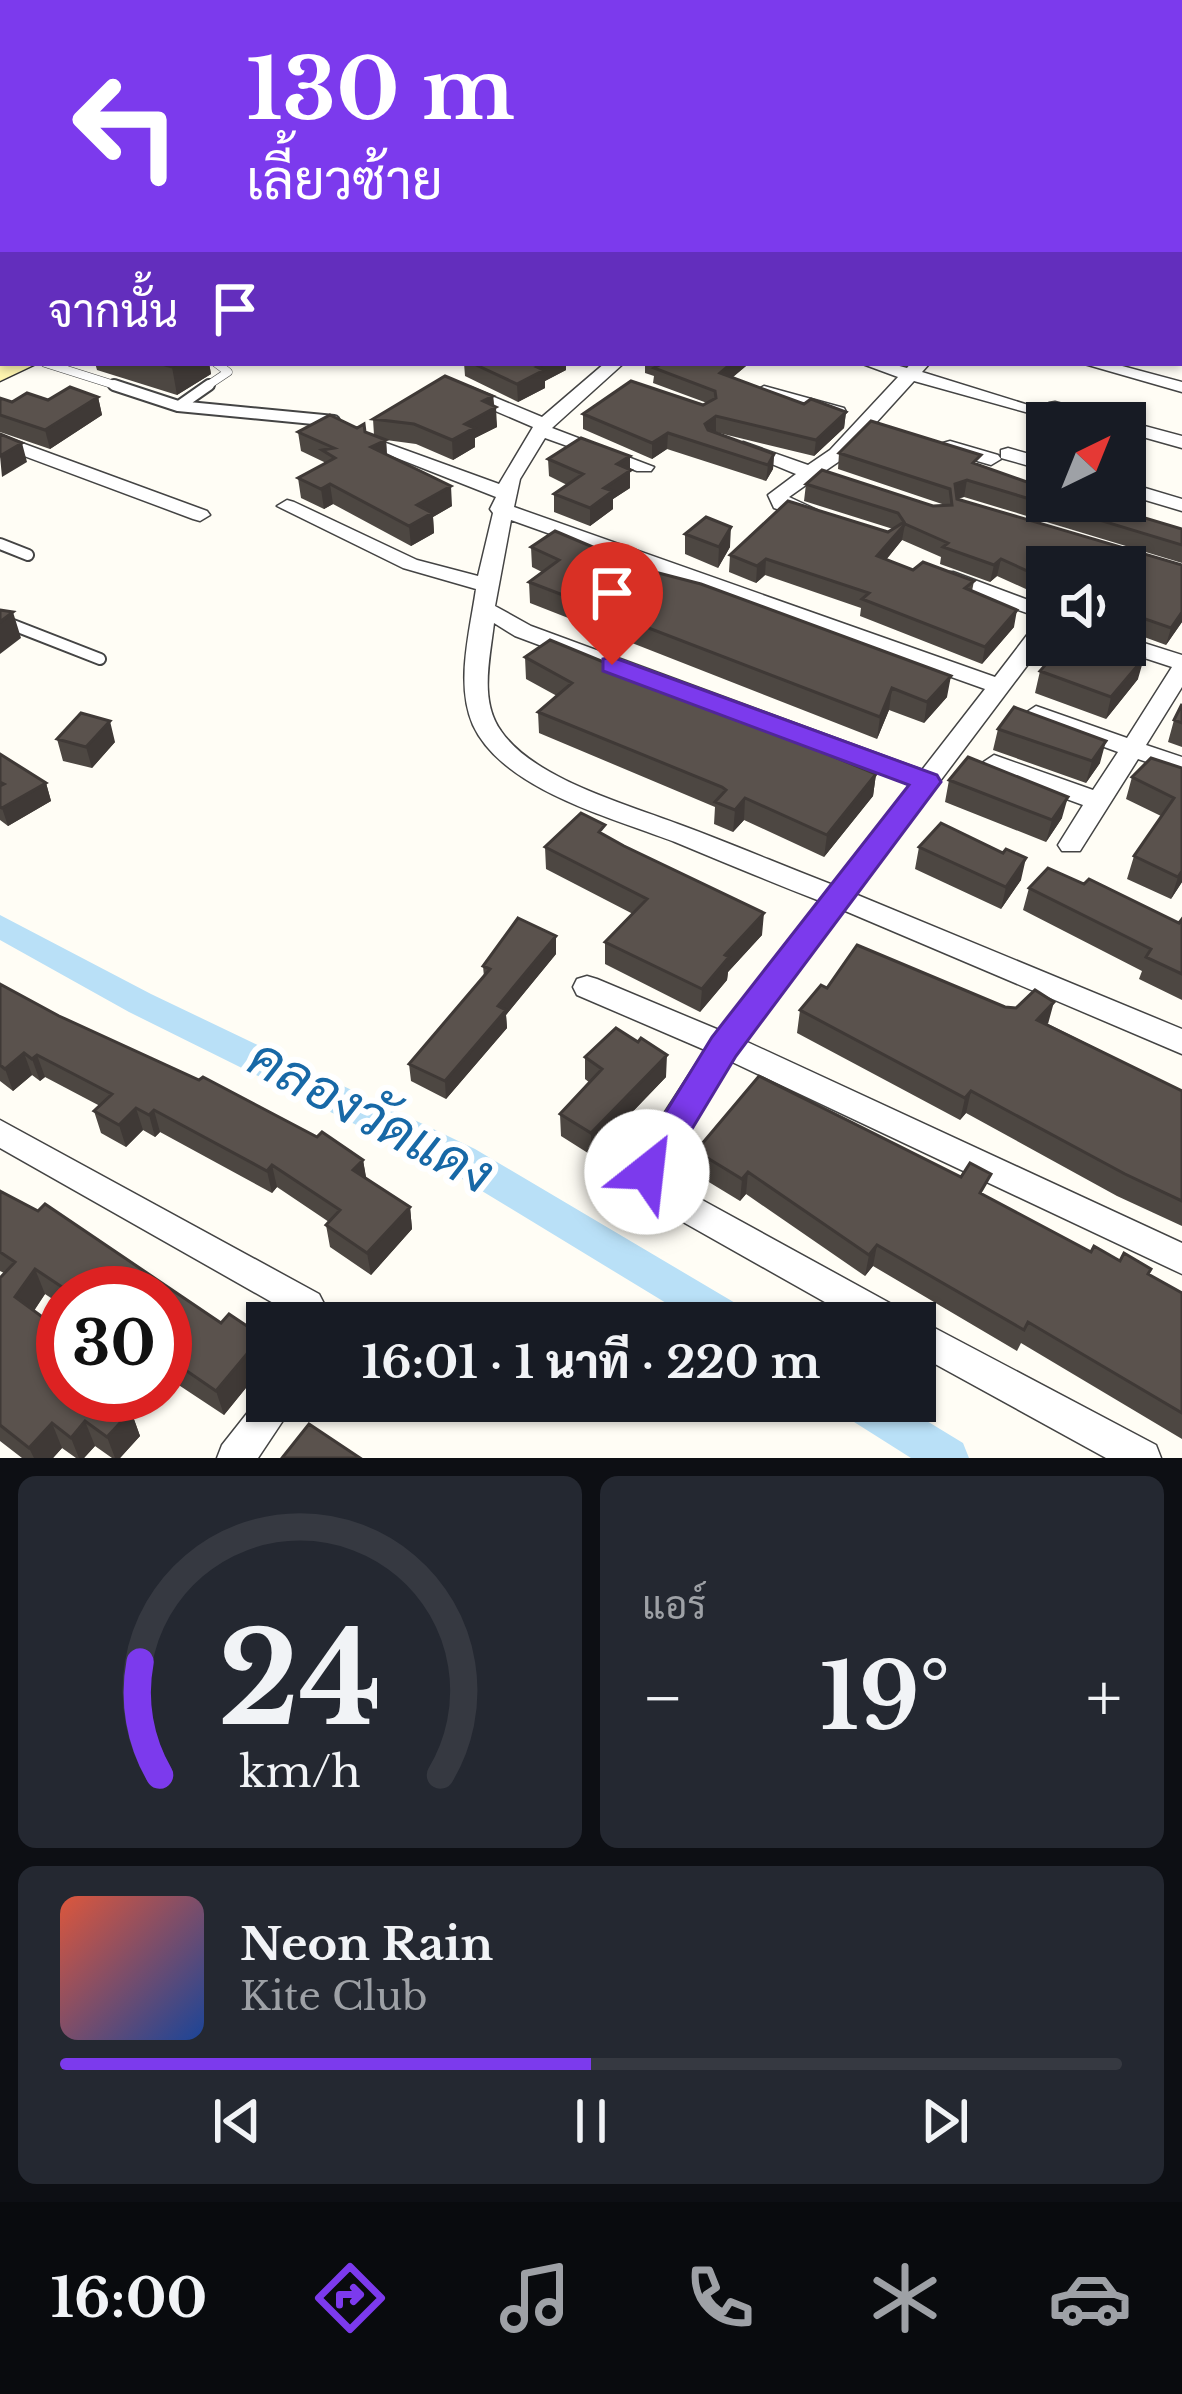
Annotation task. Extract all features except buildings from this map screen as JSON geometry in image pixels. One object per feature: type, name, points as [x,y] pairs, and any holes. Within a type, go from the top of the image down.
[{"type":"street","points":[[1102,366],[1182,387]]},
{"type":"street","points":[[828,520],[778,501],[787,488],[875,425],[915,369],[1026,406]]},
{"type":"street","points":[[609,370],[542,427],[503,501],[486,597],[477,705],[498,744],[567,788],[836,898],[1016,965],[1182,1042]]},
{"type":"street","points":[[452,386],[644,467]]},
{"type":"street","points":[[764,391],[875,425]]},
{"type":"street","points":[[1146,432],[1182,442]]},
{"type":"street","points":[[718,440],[852,488]]},
{"type":"street","points":[[926,440],[1026,461]]},
{"type":"street","points":[[0,441],[200,515]]},
{"type":"street","points":[[379,447],[503,501],[1001,687]]},
{"type":"street","points":[[1146,494],[1182,505]]},
{"type":"street","points":[[287,506],[486,597],[523,631],[927,782]]},
{"type":"street","points":[[926,570],[1026,605]]},
{"type":"street","points":[[854,1302],[671,1199],[651,1178],[648,1163],[724,1046],[1026,652]]},
{"type":"street","points":[[1072,845],[1182,666],[1146,652]]},
{"type":"street","points":[[1036,714],[1182,766]]},
{"type":"street","points":[[994,763],[1099,802]]},
{"type":"street","points":[[587,987],[1182,1259]]},
{"type":"street","points":[[0,1133],[301,1302]]},
{"type":"street","points":[[936,1346],[1143,1458]]},
{"type":"street","points":[[235,1458],[262,1422]]},
{"type":"lane","points":[[55,366],[178,406],[341,422]]},
{"type":"lane","points":[[74,372],[85,366]]},
{"type":"lane","points":[[178,406],[228,372],[220,366]]},
{"type":"lane","points":[[0,544],[28,555]]},
{"type":"lane","points":[[0,620],[100,659]]},
{"type":"waterway","name":"คลองวัดแดง","points":[[0,926],[140,1003],[462,1160],[698,1302]]},
{"type":"waterway","name":"คลองวัดแดง","points":[[891,1422],[948,1458]]},
{"type":"route","points":[[612,665],[927,782],[724,1046],[648,1163],[647,1172]]}]
